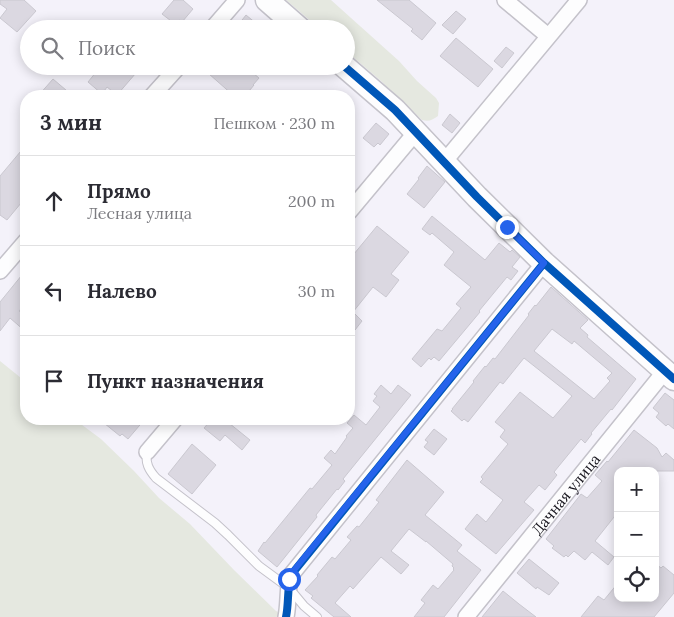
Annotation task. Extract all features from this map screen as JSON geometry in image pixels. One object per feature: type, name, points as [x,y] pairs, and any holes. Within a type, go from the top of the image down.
[{"type":"street","points":[[220,20],[237,0]]},
{"type":"street","points":[[266,0],[289,20]]},
{"type":"street","points":[[504,0],[548,36]]},
{"type":"street","points":[[444,162],[579,0]]},
{"type":"street","points":[[157,90],[171,75]]},
{"type":"street","points":[[354,75],[395,110],[477,197],[544,263],[669,375]]},
{"type":"street","points":[[355,205],[416,132]]},
{"type":"street","points":[[0,271],[20,248]]},
{"type":"street","points":[[286,617],[291,574],[544,263]]},
{"type":"street","name":"Дачная улица","points":[[466,617],[669,375]]},
{"type":"street","points":[[147,452],[170,425]]},
{"type":"lane","points":[[147,452],[147,463],[156,478],[228,535],[259,566],[289,588],[304,606],[318,617]]},
{"type":"shaded area","points":[[286,0],[331,0],[353,20],[309,20]]},
{"type":"shaded area","points":[[355,22],[399,61],[436,98],[439,103],[438,116],[427,121],[422,120],[355,59]]},
{"type":"shaded area","points":[[0,361],[20,377],[20,425],[82,425],[101,439],[159,498],[190,524],[276,611],[291,617],[0,617]]},
{"type":"building","points":[[0,0],[24,0],[36,11],[28,20],[20,20],[20,29],[17,32],[0,18],[7,9],[0,4]]},
{"type":"building","points":[[174,0],[183,0],[193,9],[184,20],[170,20],[162,14]]},
{"type":"building","points":[[377,0],[409,0],[436,23],[422,40],[411,31],[413,29]]},
{"type":"building","points":[[456,11],[466,19],[453,34],[442,25]]},
{"type":"building","points":[[246,15],[252,20],[242,20]]},
{"type":"building","points":[[456,38],[493,69],[478,87],[440,56]]},
{"type":"building","points":[[506,47],[514,53],[502,68],[494,61]]},
{"type":"building","points":[[94,75],[134,75],[121,90],[111,90],[107,87],[105,90],[97,90],[88,82]]},
{"type":"building","points":[[210,75],[255,75],[259,78],[250,90],[227,90]]},
{"type":"building","points":[[53,79],[66,90],[43,90]]},
{"type":"building","points":[[450,114],[460,123],[452,133],[442,125]]},
{"type":"building","points":[[376,123],[389,134],[380,145],[378,143],[374,147],[363,138]]},
{"type":"building","points":[[20,152],[20,204],[7,220],[0,215],[0,176]]},
{"type":"building","points":[[427,166],[445,182],[424,208],[407,194]]},
{"type":"building","points":[[432,216],[485,260],[499,243],[520,257],[512,267],[518,271],[511,280],[507,277],[439,361],[434,357],[431,360],[429,358],[421,367],[412,359],[437,329],[442,331],[461,308],[456,304],[471,287],[444,265],[454,252],[432,233],[430,235],[422,229]]},
{"type":"building","points":[[377,226],[409,252],[391,274],[399,280],[386,297],[373,287],[355,310],[355,253]]},
{"type":"building","points":[[20,277],[20,327],[10,318],[0,331],[0,302]]},
{"type":"building","points":[[551,287],[588,320],[580,328],[588,335],[587,337],[636,379],[591,433],[585,443],[581,439],[554,472],[557,475],[545,490],[539,485],[524,502],[534,510],[496,554],[465,529],[477,514],[486,522],[503,500],[480,482],[483,479],[481,477],[508,444],[500,437],[505,430],[495,422],[520,392],[553,418],[572,396],[524,358],[503,384],[500,382],[468,422],[464,419],[462,421],[451,411],[485,366],[493,358],[495,359]],"holes":[[[552,329],[572,344],[574,341],[612,373],[607,378],[610,381],[594,399],[534,351]]]},
{"type":"building","points":[[355,314],[362,321],[355,330]]},
{"type":"building","points":[[381,385],[391,394],[398,385],[411,395],[343,479],[345,481],[316,515],[317,517],[277,567],[258,551],[310,488],[312,489],[332,465],[324,458],[331,450],[335,454],[353,428],[349,425],[355,425],[355,416],[366,425],[380,407],[373,401],[377,396],[374,394]]},
{"type":"building","points":[[665,393],[674,400],[674,429],[668,424],[666,426],[656,417],[659,413],[653,408]]},
{"type":"building","points":[[106,425],[140,425],[128,439],[122,434],[120,436]]},
{"type":"building","points":[[207,425],[231,425],[250,440],[242,450],[225,435],[220,441],[204,428]]},
{"type":"building","points":[[434,429],[447,439],[434,455],[424,447],[428,442],[425,440]]},
{"type":"building","points":[[634,430],[657,448],[662,457],[666,453],[674,460],[674,471],[659,471],[659,467],[614,467],[614,517],[595,541],[614,557],[608,565],[592,552],[585,560],[574,551],[568,557],[566,555],[564,557],[552,548],[554,546],[546,539],[581,494],[587,498],[602,481],[595,475]]},
{"type":"building","points":[[192,444],[216,465],[192,494],[168,474]]},
{"type":"building","points":[[407,460],[444,492],[425,515],[462,545],[457,551],[481,570],[444,617],[414,617],[425,603],[421,600],[433,585],[438,589],[454,568],[453,564],[409,529],[391,551],[409,565],[401,574],[381,557],[353,589],[350,586],[335,603],[351,617],[334,617],[311,598],[313,596],[305,590],[332,557],[335,559],[351,540],[347,537],[357,526],[359,527],[379,502],[376,500]]},
{"type":"building","points":[[529,559],[559,583],[549,595],[537,587],[536,589],[517,573]]},
{"type":"building","points":[[659,566],[661,568],[663,566],[674,575],[674,593],[654,617],[581,617],[598,596],[604,600],[614,588],[614,602],[659,602]]},
{"type":"building","points":[[503,591],[519,604],[536,617],[482,617]]},
{"type":"cycle path","points":[[354,75],[395,110],[477,197],[544,263],[674,379]]},
{"type":"cycle path","points":[[286,617],[291,575],[544,263]]},
{"type":"route","points":[[289,579],[295,569],[544,263],[507,227]]}]
